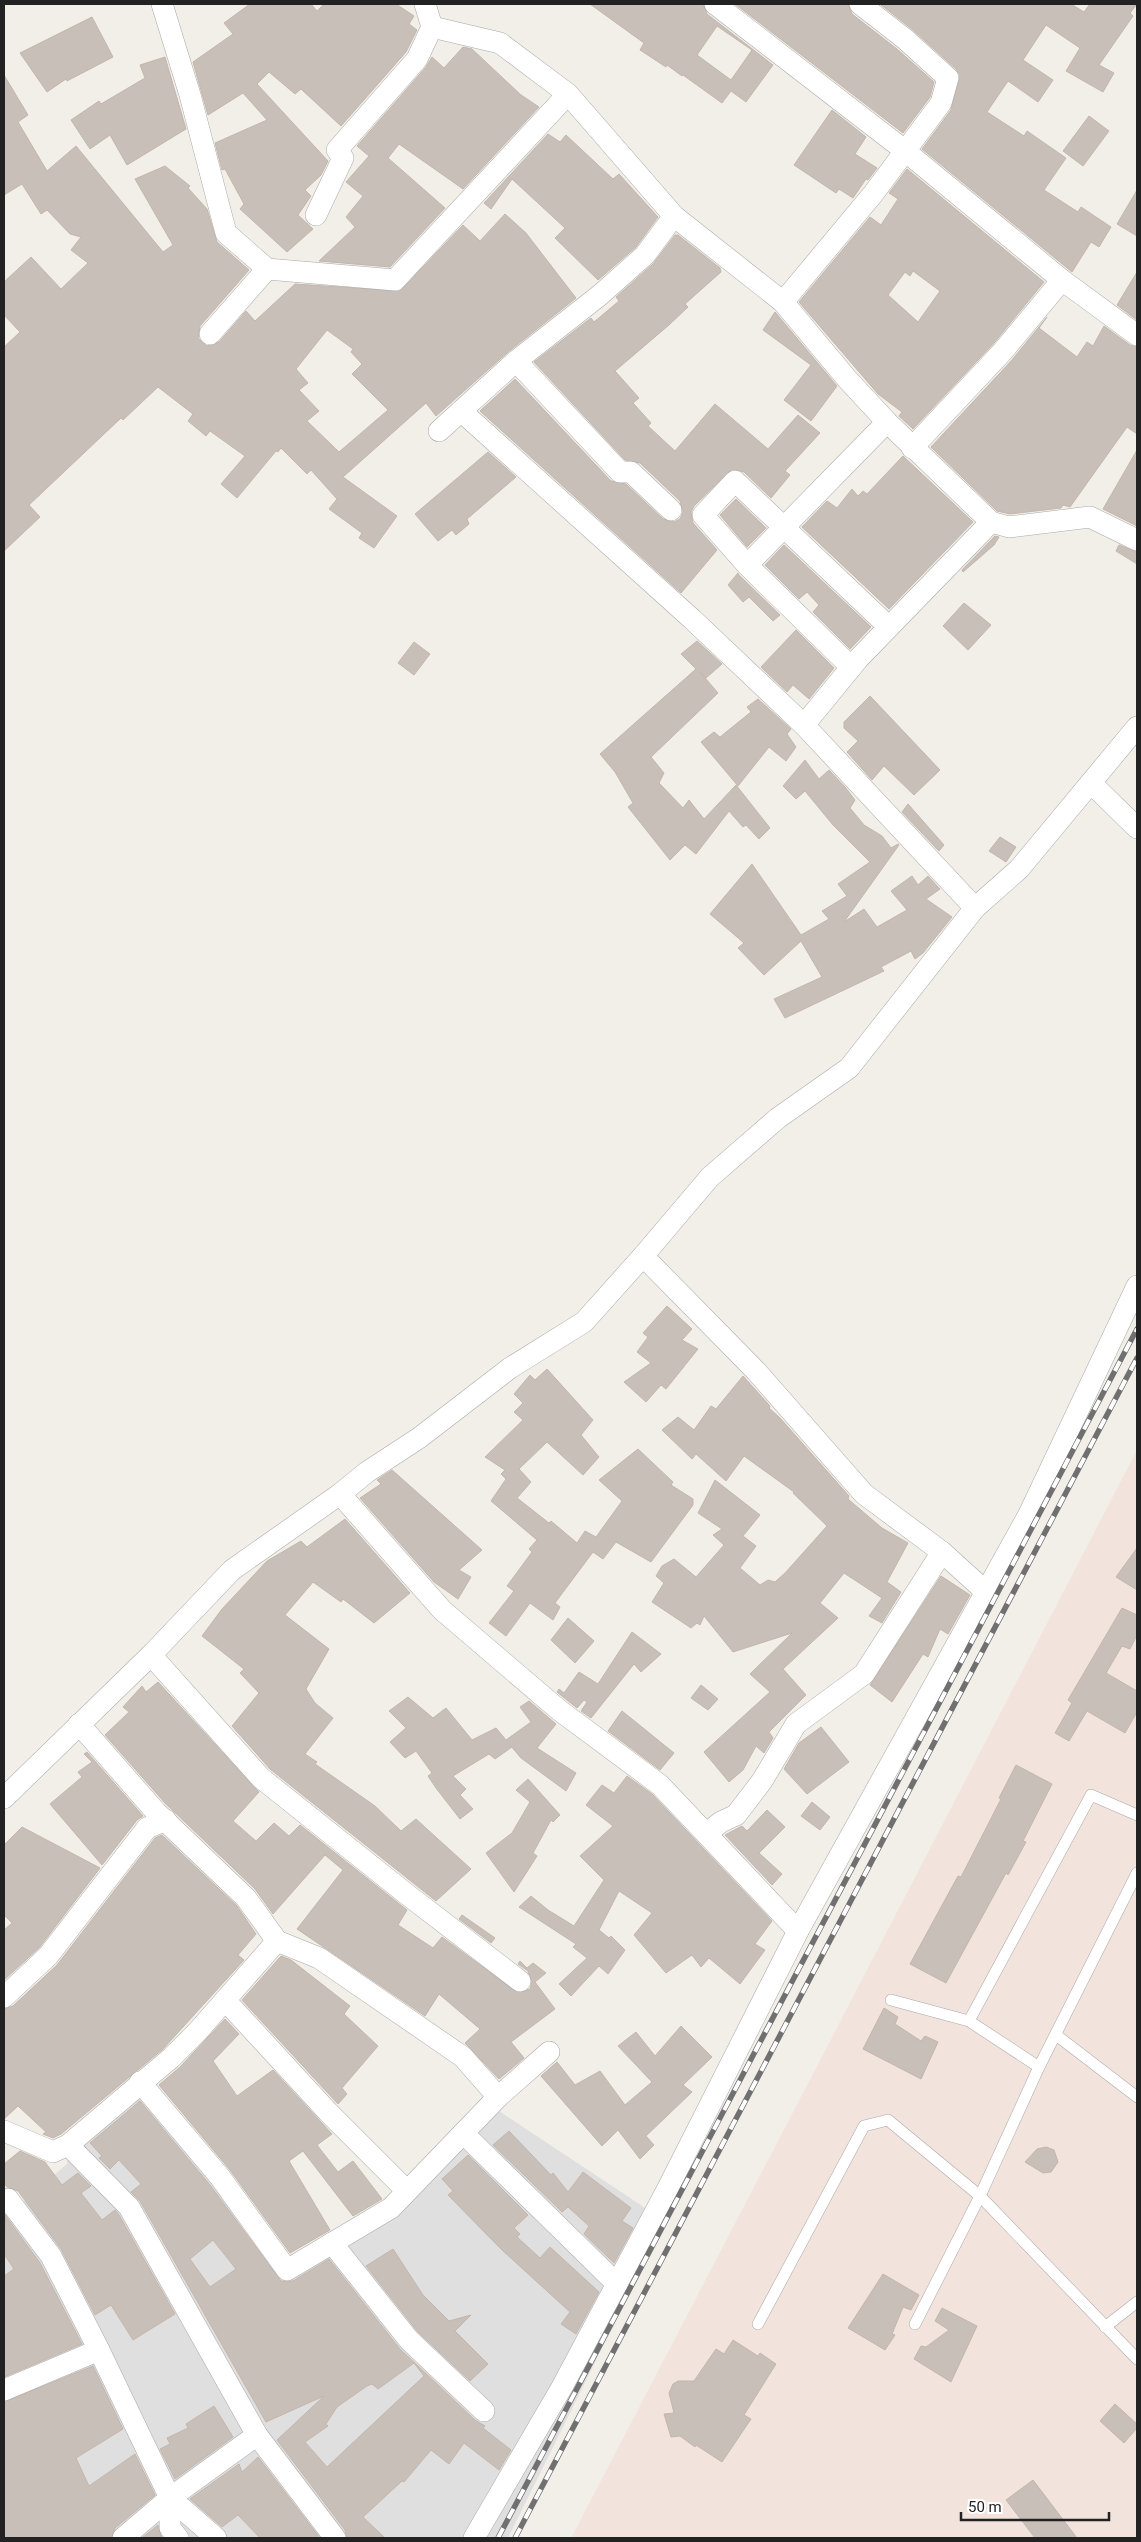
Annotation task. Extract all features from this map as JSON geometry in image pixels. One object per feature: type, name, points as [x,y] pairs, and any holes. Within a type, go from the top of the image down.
[{"type":"street","points":[[162,4],[190,96],[226,234],[267,269],[395,280],[568,94]]},
{"type":"street","points":[[316,215],[342,158],[337,150],[417,59],[432,27],[425,4]]},
{"type":"street","points":[[715,4],[904,152],[1062,280],[1137,334]]},
{"type":"street","points":[[783,302],[873,194],[941,103],[948,78],[860,4]]},
{"type":"street","points":[[432,27],[500,43],[568,94],[674,216],[783,302],[848,380],[887,422],[990,522],[1009,526],[1090,518],[1137,540]]},
{"type":"street","points":[[439,431],[516,361],[600,295],[645,255],[674,216]]},
{"type":"street","points":[[210,334],[267,269]]},
{"type":"street","points":[[912,448],[1003,351],[1062,280]]},
{"type":"street","points":[[516,361],[620,472],[631,472],[672,510]]},
{"type":"street","points":[[461,410],[692,620],[804,725],[975,908]]},
{"type":"street","points":[[747,565],[887,422]]},
{"type":"street","points":[[851,667],[747,565],[703,515],[735,481],[889,627]]},
{"type":"street","points":[[804,725],[851,667],[990,522]]},
{"type":"street","points":[[4,1798],[151,1655],[232,1570],[340,1494],[367,1472],[418,1438],[510,1368],[584,1322],[710,1177],[778,1118],[849,1068],[975,908],[1019,869],[1137,727]]},
{"type":"street","points":[[1091,783],[1137,828]]},
{"type":"street","points":[[643,1256],[756,1371],[864,1494],[942,1552],[985,1591]]},
{"type":"street","points":[[474,2538],[562,2387],[668,2188],[798,1931],[1029,1514],[1137,1286]]},
{"type":"street","points":[[340,1494],[442,1610],[559,1710],[660,1786],[707,1833],[798,1931]]},
{"type":"street","points":[[707,1833],[721,1822],[736,1816],[762,1781],[796,1724],[864,1674],[942,1552]]},
{"type":"street","points":[[151,1655],[261,1778],[409,1896],[520,1981]]},
{"type":"street","points":[[79,1724],[156,1812],[246,1898],[277,1941],[319,1958],[463,2057],[498,2097]]},
{"type":"street","points":[[4,1997],[48,1956],[147,1828],[166,1820]]},
{"type":"street","points":[[4,2132],[53,2152],[68,2145],[140,2082],[171,2058],[277,1941]]},
{"type":"street","points":[[225,2000],[328,2112],[407,2191]]},
{"type":"street","points":[[140,2082],[220,2177],[288,2270],[391,2208],[498,2097],[549,2052]]},
{"type":"street","points":[[463,2134],[617,2284]]},
{"type":"street","points":[[68,2145],[130,2207],[256,2435],[335,2538]]},
{"type":"street","points":[[5,2197],[51,2256],[100,2350],[170,2498],[216,2538]]},
{"type":"street","points":[[332,2243],[409,2340],[484,2411]]},
{"type":"street","points":[[4,2390],[100,2350]]},
{"type":"street","points":[[123,2538],[170,2498],[256,2435]]},
{"type":"street","points":[[170,2498],[170,2528],[178,2538]]},
{"type":"lane","points":[[969,2021],[1092,1795],[1137,1815]]},
{"type":"lane","points":[[915,2324],[980,2196],[1039,2067],[1136,1881]]},
{"type":"lane","points":[[891,2000],[969,2021],[1039,2067]]},
{"type":"lane","points":[[1056,2035],[1137,2097]]},
{"type":"lane","points":[[758,2324],[864,2126],[888,2120],[980,2196],[1137,2359]]},
{"type":"lane","points":[[1105,2327],[1137,2302]]},
{"type":"shaded area","points":[[1137,1450],[1137,2538],[571,2538],[802,2095]]},
{"type":"shaded area","points":[[139,2085],[285,2274],[393,2213],[499,2111],[665,2221],[508,2538],[4,2538],[4,2204],[17,2207],[67,2164],[69,2146]]},
{"type":"building","points":[[250,4],[311,4],[317,11],[324,4],[396,4],[414,16],[409,24],[417,30],[406,52],[341,126],[301,89],[295,94],[269,72],[257,84],[328,161],[321,175],[305,190],[311,196],[298,215],[313,229],[287,252],[240,209],[244,204],[225,169],[222,170],[215,143],[267,120],[243,93],[208,115],[193,62],[233,34],[224,23]]},
{"type":"building","points":[[590,4],[703,4],[707,14],[773,65],[746,102],[731,91],[722,103],[683,75],[667,65],[666,67],[640,50],[644,43]],"holes":[[[717,26],[752,50],[731,80],[697,55]]]},
{"type":"building","points":[[735,4],[848,4],[852,14],[897,49],[934,82],[930,97],[903,133]]},
{"type":"building","points":[[880,4],[1071,4],[1084,12],[1090,4],[1137,4],[1130,13],[1133,16],[1099,65],[1114,73],[1103,92],[1066,71],[1080,48],[1046,25],[1023,60],[1053,80],[1038,102],[1008,81],[987,112],[1024,136],[1027,131],[1066,158],[1044,190],[1078,212],[1081,207],[1111,227],[1099,247],[1091,242],[1072,272],[922,149],[951,110],[960,75],[956,69],[913,30]]},
{"type":"building","points":[[92,17],[113,57],[67,81],[66,79],[47,92],[20,53]]},
{"type":"building","points":[[463,47],[472,49],[521,95],[539,107],[463,189],[399,144],[388,158],[445,208],[390,267],[319,261],[355,227],[346,217],[363,196],[346,182],[369,156],[357,146],[426,67],[432,57],[444,68]]},
{"type":"building","points":[[165,57],[186,129],[127,165],[110,135],[90,149],[71,120],[99,101],[101,104],[145,78],[140,65]]},
{"type":"building","points":[[4,75],[28,115],[18,122],[47,171],[76,146],[163,252],[173,245],[135,179],[165,166],[190,186],[188,188],[207,209],[217,242],[249,270],[200,326],[198,338],[207,346],[219,342],[246,311],[255,321],[295,284],[400,291],[463,225],[480,241],[505,214],[526,233],[576,298],[508,352],[436,416],[426,403],[343,477],[397,516],[374,548],[359,538],[362,533],[329,509],[337,499],[311,470],[307,474],[281,448],[278,452],[276,451],[237,498],[221,484],[245,456],[210,431],[206,436],[188,421],[193,414],[158,387],[123,420],[121,418],[29,505],[40,517],[4,551],[4,347],[20,332],[4,315],[4,282],[31,257],[61,289],[88,263],[71,250],[81,237],[70,234],[47,210],[41,214],[22,184],[4,195]],"holes":[[[327,330],[353,349],[351,352],[362,364],[352,374],[388,410],[339,452],[307,421],[319,411],[299,390],[308,383],[296,369]]]},
{"type":"building","points":[[832,110],[866,137],[855,154],[877,168],[868,180],[866,179],[853,198],[839,189],[836,193],[794,165]]},
{"type":"building","points":[[1089,116],[1109,131],[1083,166],[1063,151]]},
{"type":"building","points":[[548,134],[560,142],[566,135],[613,179],[619,174],[658,217],[636,247],[598,280],[555,238],[565,228],[512,179],[491,209],[484,203]]},
{"type":"building","points":[[907,169],[1044,282],[994,343],[913,429],[899,416],[902,412],[878,394],[799,302],[870,217],[881,225],[898,199],[889,193]],"holes":[[[913,271],[940,291],[918,322],[888,295],[905,272],[910,276]]]},
{"type":"building","points":[[1137,190],[1137,236],[1117,224]]},
{"type":"building","points":[[675,235],[678,235],[720,268],[721,272],[685,304],[688,307],[669,325],[615,371],[639,398],[633,403],[651,423],[648,426],[675,451],[715,404],[768,449],[798,415],[820,433],[785,471],[790,475],[771,498],[744,472],[732,469],[694,506],[691,512],[693,523],[717,550],[681,593],[480,411],[515,379],[611,481],[626,484],[663,519],[674,522],[680,519],[683,512],[680,501],[640,463],[625,460],[534,362],[591,318],[594,322],[619,301],[616,297],[653,264]]},
{"type":"building","points":[[1137,272],[1137,320],[1117,305]]},
{"type":"building","points":[[775,312],[837,386],[811,421],[784,400],[811,365],[763,330]]},
{"type":"building","points":[[1047,317],[1039,328],[1077,357],[1087,342],[1093,346],[1104,326],[1130,345],[1137,347],[1137,434],[1127,427],[1070,507],[1063,505],[1061,508],[1010,514],[997,511],[931,447],[1012,360]]},
{"type":"building","points":[[1137,450],[1137,526],[1103,509]]},
{"type":"building","points":[[488,452],[516,477],[467,519],[469,524],[456,535],[452,530],[438,541],[415,514]]},
{"type":"building","points":[[903,456],[973,522],[889,609],[802,527],[827,501],[837,508],[852,489],[858,496],[863,491],[867,494]]},
{"type":"building","points":[[736,499],[766,528],[747,547],[720,515]]},
{"type":"building","points":[[995,536],[999,537],[994,545],[963,572],[962,570]]},
{"type":"building","points":[[784,545],[871,627],[850,649],[813,612],[819,605],[807,592],[799,599],[765,565]]},
{"type":"building","points":[[1119,545],[1137,552],[1137,564],[1116,551]]},
{"type":"building","points":[[738,573],[780,615],[773,621],[749,597],[743,602],[728,585]]},
{"type":"building","points":[[964,603],[991,625],[968,650],[943,626]]},
{"type":"building","points":[[796,630],[834,668],[809,699],[793,685],[787,692],[761,667]]},
{"type":"building","points":[[697,641],[722,664],[706,678],[700,672],[718,693],[651,757],[664,773],[659,783],[683,808],[689,800],[704,819],[736,785],[770,828],[759,839],[746,825],[743,827],[729,811],[696,854],[685,845],[670,860],[628,807],[633,803],[615,772],[600,754],[696,669],[681,654]]},
{"type":"building","points":[[414,642],[430,654],[414,675],[398,663]]},
{"type":"building","points":[[870,696],[940,770],[914,795],[884,766],[872,780],[847,752],[858,741],[844,728],[844,722]]},
{"type":"building","points":[[758,699],[791,729],[787,734],[796,747],[786,761],[769,747],[738,786],[701,742],[714,732],[720,737],[751,712],[747,707]]},
{"type":"building","points":[[805,760],[819,779],[829,770],[855,800],[850,808],[864,825],[882,836],[891,848],[899,845],[844,922],[864,909],[877,927],[907,910],[891,891],[912,876],[918,885],[928,876],[940,889],[926,899],[952,917],[923,953],[915,959],[911,951],[881,967],[884,971],[785,1018],[774,999],[822,977],[801,941],[764,975],[738,948],[744,943],[710,914],[752,864],[801,935],[829,919],[822,911],[847,896],[838,884],[870,862],[833,825],[805,791],[796,799],[783,786]]},
{"type":"building","points":[[908,804],[944,845],[939,851],[902,812]]},
{"type":"building","points":[[1000,837],[1016,847],[1006,862],[989,851]]},
{"type":"building","points":[[667,1306],[692,1329],[682,1340],[698,1349],[666,1389],[661,1385],[646,1402],[624,1382],[651,1363],[637,1352],[648,1337],[643,1333]]},
{"type":"building","points":[[547,1369],[593,1420],[581,1435],[599,1457],[583,1475],[547,1442],[519,1469],[531,1482],[517,1498],[549,1523],[551,1521],[577,1543],[585,1531],[596,1537],[622,1501],[599,1480],[638,1449],[673,1482],[671,1485],[693,1499],[693,1505],[651,1562],[616,1542],[603,1559],[593,1552],[555,1603],[560,1607],[553,1620],[530,1603],[506,1636],[489,1623],[514,1591],[507,1586],[532,1552],[529,1549],[537,1540],[491,1501],[506,1479],[501,1474],[505,1470],[485,1457],[523,1420],[514,1412],[523,1403],[514,1394],[530,1375],[535,1380]]},
{"type":"building","points":[[743,1376],[770,1406],[769,1408],[849,1496],[848,1499],[882,1528],[908,1543],[887,1582],[901,1592],[882,1623],[869,1616],[882,1598],[844,1573],[820,1603],[838,1618],[783,1669],[806,1695],[769,1732],[773,1738],[764,1753],[756,1746],[743,1770],[729,1782],[704,1752],[770,1692],[750,1674],[792,1633],[733,1652],[704,1616],[700,1625],[697,1623],[691,1628],[652,1602],[664,1583],[656,1576],[662,1566],[674,1559],[696,1577],[724,1545],[713,1535],[722,1529],[698,1513],[715,1480],[760,1515],[743,1536],[756,1546],[740,1568],[760,1585],[768,1580],[775,1582],[827,1526],[794,1492],[744,1456],[726,1481],[696,1454],[692,1459],[662,1430],[678,1417],[694,1430],[711,1406],[716,1409]]},
{"type":"building","points":[[392,1470],[482,1550],[459,1570],[471,1577],[458,1599],[434,1582],[360,1498],[381,1484],[377,1480]]},
{"type":"building","points":[[345,1519],[410,1593],[374,1623],[343,1599],[341,1602],[313,1582],[285,1615],[329,1649],[306,1689],[315,1703],[333,1718],[305,1754],[317,1762],[315,1764],[375,1806],[401,1831],[416,1819],[471,1869],[436,1901],[270,1769],[232,1726],[259,1693],[240,1673],[244,1669],[202,1636],[222,1609],[267,1561],[301,1541],[307,1547]]},
{"type":"building","points":[[1137,1548],[1137,1590],[1116,1577]]},
{"type":"building","points":[[941,1576],[970,1595],[948,1634],[940,1629],[928,1657],[923,1654],[892,1702],[870,1685]]},
{"type":"building","points":[[1122,1608],[1137,1615],[1137,1635],[1130,1649],[1122,1646],[1106,1673],[1137,1691],[1137,1712],[1125,1733],[1087,1711],[1069,1741],[1055,1733],[1072,1703],[1068,1700]]},
{"type":"building","points":[[568,1618],[594,1641],[575,1663],[551,1640]]},
{"type":"building","points":[[632,1632],[661,1654],[641,1672],[634,1664],[591,1718],[581,1711],[587,1702],[584,1700],[577,1708],[557,1692],[559,1689],[564,1693],[579,1672],[598,1684]]},
{"type":"building","points":[[158,1682],[259,1792],[233,1821],[256,1841],[274,1823],[289,1836],[300,1825],[407,1910],[398,1925],[433,1948],[442,1937],[518,1993],[530,1989],[532,1982],[528,1971],[518,1964],[520,1961],[527,1968],[533,1963],[546,1973],[535,1982],[555,2009],[511,2042],[524,2058],[499,2079],[465,2043],[480,2029],[439,1994],[425,2016],[297,1929],[343,1870],[325,1855],[273,1914],[255,1889],[165,1803],[105,1735],[129,1712],[123,1707],[142,1686],[146,1692]]},
{"type":"building","points":[[701,1685],[718,1699],[708,1710],[691,1698]]},
{"type":"building","points":[[408,1697],[433,1718],[446,1708],[472,1740],[496,1728],[506,1740],[531,1722],[520,1707],[529,1701],[556,1724],[537,1748],[576,1773],[566,1791],[521,1758],[512,1747],[495,1759],[489,1754],[453,1776],[466,1789],[460,1795],[473,1809],[460,1819],[428,1776],[432,1773],[416,1751],[405,1758],[390,1742],[406,1728],[389,1711]]},
{"type":"building","points":[[622,1711],[674,1753],[660,1770],[608,1731]]},
{"type":"building","points":[[821,1727],[849,1762],[807,1794],[784,1769],[799,1743]]},
{"type":"building","points":[[87,1752],[143,1816],[137,1820],[102,1865],[50,1804],[82,1777],[78,1772],[92,1762],[84,1754]]},
{"type":"building","points":[[1016,1765],[1052,1784],[1023,1841],[1026,1842],[1008,1875],[1006,1873],[946,1983],[910,1964],[958,1876],[961,1877],[1001,1799],[999,1798]]},
{"type":"building","points":[[627,1776],[652,1794],[772,1921],[755,1944],[765,1950],[740,1984],[709,1958],[701,1967],[692,1955],[666,1973],[634,1935],[652,1913],[619,1891],[599,1930],[609,1938],[611,1936],[625,1950],[608,1974],[599,1966],[571,1996],[559,1984],[587,1958],[573,1947],[576,1944],[519,1907],[531,1896],[548,1910],[574,1926],[604,1880],[580,1856],[613,1826],[586,1805],[602,1785],[614,1793]]},
{"type":"building","points":[[528,1779],[560,1815],[553,1822],[551,1820],[533,1853],[537,1856],[514,1892],[486,1853],[512,1833],[530,1802],[516,1790]]},
{"type":"building","points":[[812,1802],[830,1817],[820,1830],[801,1816]]},
{"type":"building","points":[[767,1810],[785,1827],[759,1853],[782,1874],[772,1885],[725,1835],[742,1826],[747,1831]]},
{"type":"building","points":[[22,1827],[100,1868],[39,1948],[4,1980],[4,1930],[12,1923],[4,1915],[4,1845]]},
{"type":"building","points":[[162,1835],[237,1906],[256,1934],[238,1955],[244,1960],[163,2049],[61,2134],[53,2138],[43,2134],[46,2132],[18,2106],[4,2119],[4,2009],[13,2006],[57,1965],[155,1838]]},
{"type":"building","points":[[462,1915],[495,1938],[491,1943],[459,1919]]},
{"type":"building","points":[[281,1956],[291,1960],[350,2006],[344,2014],[378,2046],[342,2088],[347,2094],[338,2104],[242,2000]]},
{"type":"building","points":[[884,2008],[898,2017],[895,2024],[921,2041],[925,2036],[938,2042],[921,2079],[863,2049]]},
{"type":"building","points":[[225,2019],[239,2034],[213,2061],[237,2096],[273,2070],[332,2134],[317,2145],[338,2172],[353,2161],[382,2199],[353,2216],[303,2151],[289,2161],[330,2230],[290,2253],[230,2170],[159,2085],[180,2067]]},
{"type":"building","points":[[681,2026],[712,2057],[683,2085],[692,2092],[646,2136],[654,2145],[640,2159],[618,2130],[602,2146],[541,2076],[557,2062],[575,2085],[600,2071],[625,2105],[652,2082],[618,2046],[636,2032],[655,2056]]},
{"type":"building","points":[[140,2101],[210,2185],[281,2281],[293,2281],[329,2259],[400,2349],[475,2420],[485,2426],[483,2428],[511,2450],[499,2470],[464,2443],[449,2464],[431,2450],[404,2482],[402,2481],[363,2517],[385,2538],[347,2538],[345,2530],[277,2440],[324,2396],[266,2422],[140,2201],[131,2192],[141,2184],[119,2160],[110,2169],[99,2158],[102,2156],[90,2143]],"holes":[[[213,2240],[236,2269],[210,2287],[190,2259]],[[414,2363],[424,2376],[327,2467],[305,2442],[328,2426],[326,2424],[337,2407],[367,2386],[372,2384],[378,2389]]]},
{"type":"building","points":[[509,2131],[551,2175],[553,2173],[568,2192],[583,2172],[631,2208],[622,2221],[633,2228],[614,2263],[584,2234],[589,2226],[568,2207],[562,2212],[493,2145]]},
{"type":"building","points":[[1046,2147],[1054,2150],[1058,2162],[1051,2172],[1043,2173],[1025,2162],[1037,2149]]},
{"type":"building","points":[[20,2151],[45,2162],[62,2185],[78,2173],[91,2186],[81,2193],[102,2220],[115,2210],[175,2314],[133,2340],[111,2305],[95,2315],[61,2249],[18,2191],[7,2187],[4,2183],[4,2164]]},
{"type":"building","points":[[468,2155],[528,2215],[514,2228],[520,2234],[517,2237],[540,2258],[550,2247],[599,2292],[576,2334],[561,2324],[570,2312],[502,2250],[448,2195],[453,2191],[442,2179]]},
{"type":"building","points":[[5,2215],[40,2263],[82,2344],[4,2377],[4,2276],[14,2269],[4,2254]]},
{"type":"building","points":[[393,2249],[423,2295],[449,2321],[471,2315],[455,2331],[488,2364],[470,2381],[418,2332],[366,2266]]},
{"type":"building","points":[[883,2274],[919,2295],[911,2310],[903,2307],[892,2334],[895,2335],[885,2350],[848,2328]]},
{"type":"building","points":[[942,2308],[977,2326],[951,2382],[914,2359],[921,2346],[926,2347],[949,2330],[935,2321]]},
{"type":"building","points":[[733,2340],[758,2356],[760,2353],[776,2364],[744,2415],[751,2419],[722,2462],[680,2436],[671,2437],[664,2414],[674,2413],[669,2393],[673,2384],[678,2381],[694,2381],[716,2349],[724,2354]]},
{"type":"building","points":[[93,2366],[123,2429],[76,2458],[89,2486],[135,2454],[155,2495],[115,2528],[111,2538],[4,2538],[4,2402]]},
{"type":"building","points":[[1115,2404],[1137,2424],[1137,2428],[1124,2443],[1100,2421]]},
{"type":"building","points":[[214,2406],[233,2437],[175,2479],[160,2449],[170,2444],[167,2438],[188,2428],[186,2424]]},
{"type":"building","points":[[258,2457],[320,2538],[260,2538],[238,2515],[222,2527],[190,2499],[239,2464],[242,2472]]},
{"type":"building","points":[[1033,2480],[1077,2538],[1035,2538],[1006,2500]]},
{"type":"building","points":[[158,2525],[162,2538],[142,2538]]},
{"type":"railway","points":[[498,2538],[1137,1329]]},
{"type":"railway","points":[[515,2538],[1137,1358]]}]
